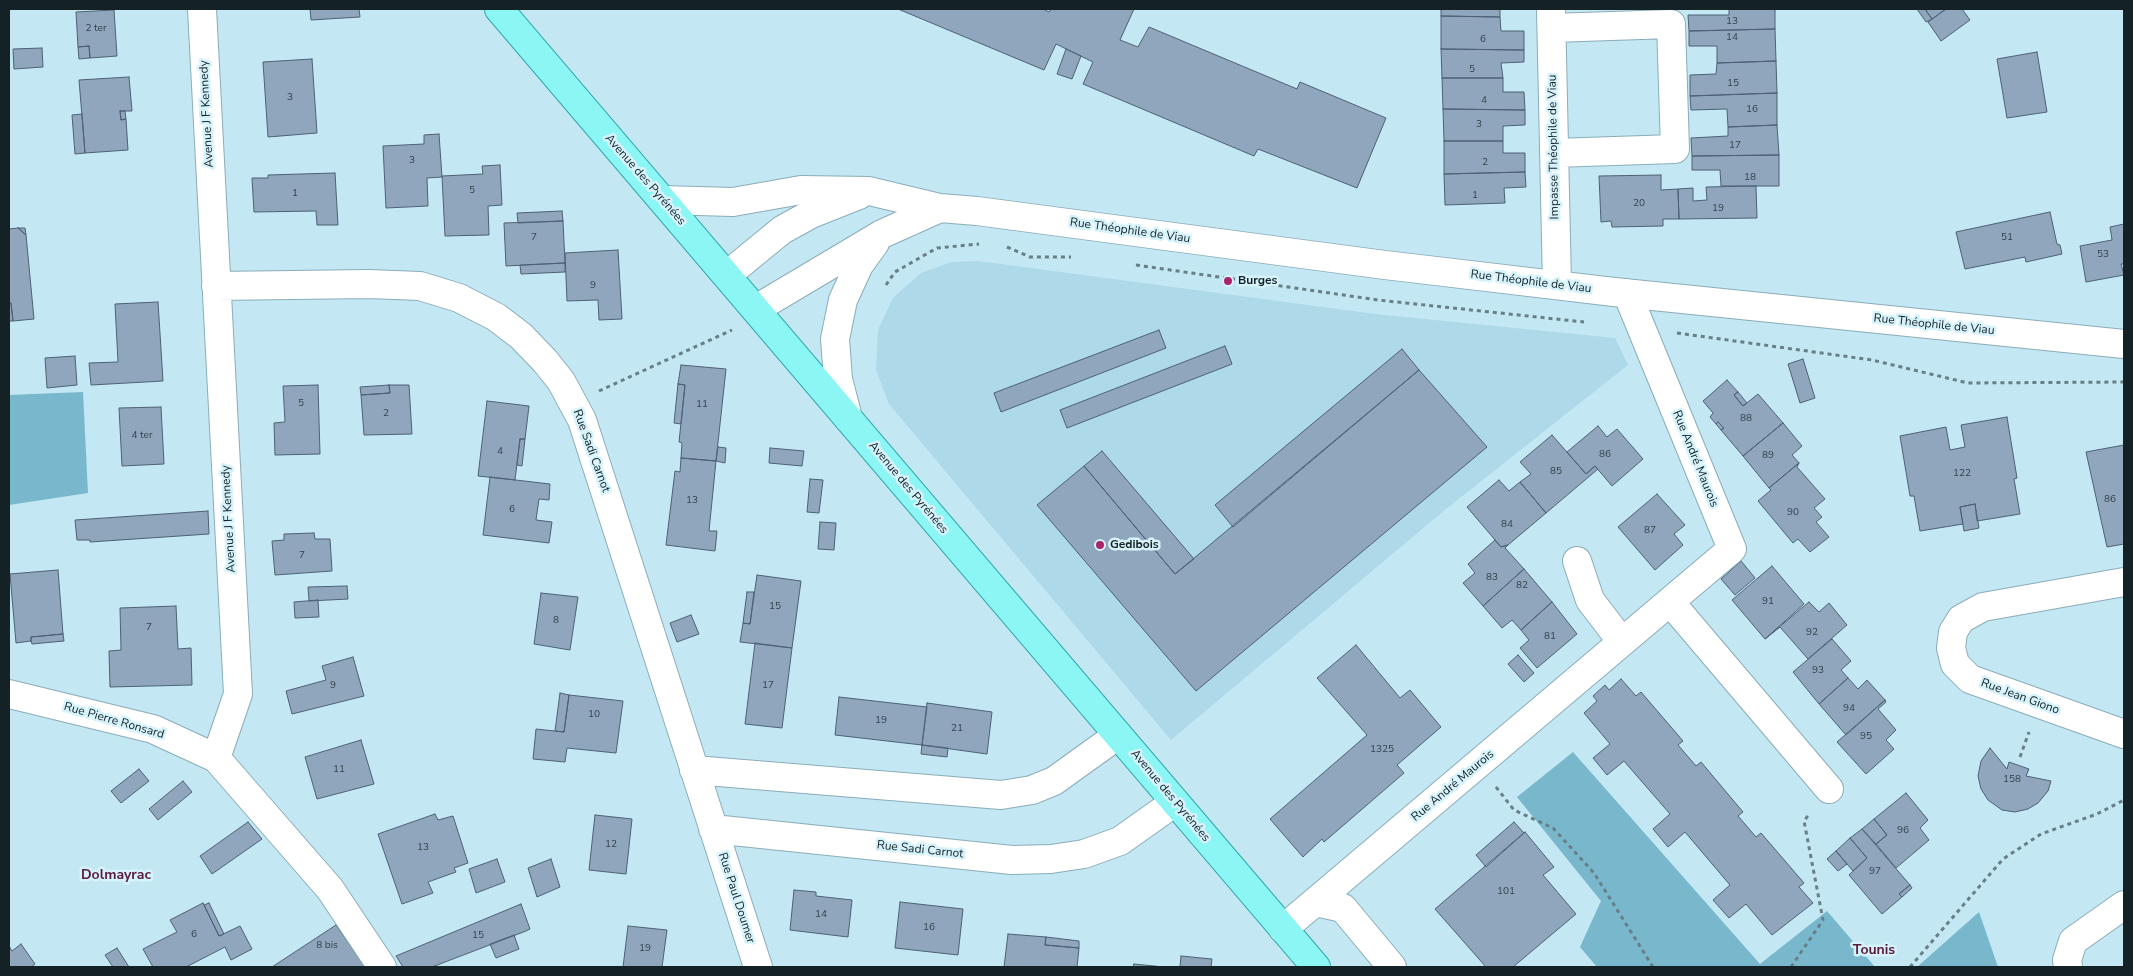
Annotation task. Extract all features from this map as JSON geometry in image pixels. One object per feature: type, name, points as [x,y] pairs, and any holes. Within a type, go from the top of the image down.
[{"type":"main road","name":"Avenue des Pyrénées","points":[[499,9],[1316,967]]},
{"type":"street","name":"Avenue J F Kennedy","points":[[202,9],[238,694],[216,758]]},
{"type":"street","name":"Impasse Théophile de Viau","points":[[1552,18],[1557,285]]},
{"type":"street","points":[[1552,18],[1671,24],[1675,149],[1554,153]]},
{"type":"street","name":"Rue Théophile de Viau","points":[[663,200],[733,202],[801,190],[869,191],[940,208],[977,211],[1385,265],[1627,293],[2124,344]]},
{"type":"street","points":[[727,275],[782,230],[811,214],[869,191]]},
{"type":"street","name":"Rue Théophile de Viau","points":[[759,313],[882,234],[940,208]]},
{"type":"street","name":"Rue Théophile de Viau","points":[[848,418],[838,379],[835,340],[847,291],[859,265],[882,234]]},
{"type":"street","name":"Rue Sadi Carnot","points":[[216,286],[370,284],[420,286],[459,298],[496,317],[521,336],[545,361],[574,403],[588,438],[713,829],[1012,860],[1051,859],[1084,854],[1120,841],[1175,802]]},
{"type":"street","name":"Rue André Maurois","points":[[1283,929],[1622,642],[1671,603],[1732,549],[1627,293]]},
{"type":"street","points":[[1577,562],[1590,600],[1622,642]]},
{"type":"street","name":"Rue Jean Giono","points":[[2124,582],[1983,607],[1961,619],[1953,632],[1951,648],[1955,664],[1970,679],[2124,734]]},
{"type":"street","points":[[1671,603],[1828,789]]},
{"type":"street","name":"Rue Pierre Ronsard","points":[[9,694],[153,730],[216,758]]},
{"type":"street","points":[[694,770],[1002,795],[1032,790],[1054,781],[1118,735]]},
{"type":"street","points":[[216,758],[330,889],[382,967]]},
{"type":"street","name":"Rue Paul Doumer","points":[[713,829],[758,967]]},
{"type":"street","points":[[1316,902],[1343,908],[1392,967]]},
{"type":"street","points":[[2068,967],[2067,960],[2073,941],[2124,905]]},
{"type":"path","points":[[885,286],[896,272],[937,248],[985,243]]},
{"type":"path","points":[[1004,246],[1030,258],[1076,256]]},
{"type":"path","points":[[1132,264],[1378,300],[1592,323]]},
{"type":"path","points":[[574,403],[759,313]]},
{"type":"path","points":[[1641,328],[1872,360],[1968,383],[2124,382]]},
{"type":"path","points":[[1477,764],[1514,810],[1553,828],[1594,873],[1653,967]]},
{"type":"path","points":[[1791,967],[1823,920],[1804,821],[1828,789]]},
{"type":"path","points":[[1910,967],[2003,859],[2041,834],[2098,814],[2124,800]]},
{"type":"shaded area","points":[[978,261],[1375,314],[1615,338],[1628,365],[1446,509],[1171,740],[889,404],[876,370],[878,330],[893,298],[921,273],[952,262]]},
{"type":"shaded area","points":[[83,392],[88,493],[9,505],[9,395]]},
{"type":"shaded area","points":[[1573,752],[1760,964],[1827,911],[1875,967],[1597,967],[1580,947],[1601,901],[1517,797]]},
{"type":"shaded area","points":[[1979,912],[1998,967],[1917,967]]},
{"type":"building","points":[[310,9],[359,9],[360,17],[311,20]]},
{"type":"building","points":[[898,9],[1043,9],[1049,12],[1051,9],[1134,9],[1120,40],[1138,47],[1149,27],[1297,89],[1300,82],[1386,118],[1357,188],[1258,149],[1254,156],[1083,84],[1093,62],[1056,44],[1044,70]]},
{"type":"building","points":[[1441,9],[1500,9],[1500,17],[1441,16]]},
{"type":"building","points":[[1729,9],[1775,9],[1775,29],[1689,31],[1688,15],[1729,15]]},
{"type":"building","points":[[1917,9],[1925,9],[1932,19],[1926,22]]},
{"type":"building","points":[[1925,9],[1946,9],[1932,19]]},
{"type":"building","points":[[1946,9],[1962,9],[1970,20],[1941,41],[1928,22]]},
{"type":"building","points":[[114,10],[117,56],[90,58],[89,46],[78,47],[76,12]]},
{"type":"building","points":[[1441,16],[1500,17],[1501,31],[1524,31],[1524,50],[1441,49]]},
{"type":"building","points":[[1775,29],[1776,61],[1717,63],[1717,46],[1689,46],[1689,31]]},
{"type":"building","points":[[89,46],[90,58],[79,59],[78,47]]},
{"type":"building","points":[[42,48],[43,67],[14,69],[13,49]]},
{"type":"building","points":[[1066,49],[1081,56],[1072,79],[1057,74]]},
{"type":"building","points":[[1441,49],[1524,50],[1524,62],[1501,63],[1503,78],[1442,78]]},
{"type":"building","points":[[2037,52],[2047,112],[2007,118],[1997,59]]},
{"type":"building","points":[[312,59],[317,133],[268,137],[263,62]]},
{"type":"building","points":[[1776,61],[1777,93],[1690,96],[1690,75],[1716,74],[1717,63]]},
{"type":"building","points":[[129,77],[132,111],[120,111],[121,120],[126,119],[128,150],[85,153],[79,80]]},
{"type":"building","points":[[1442,78],[1503,78],[1503,92],[1524,92],[1525,110],[1443,109]]},
{"type":"building","points":[[1777,93],[1777,125],[1728,127],[1727,109],[1691,110],[1690,96]]},
{"type":"building","points":[[1443,109],[1525,110],[1525,125],[1503,126],[1503,141],[1444,141]]},
{"type":"building","points":[[120,111],[125,111],[126,119],[121,120]]},
{"type":"building","points":[[82,114],[85,153],[75,154],[72,115]]},
{"type":"building","points":[[1777,125],[1779,155],[1692,156],[1691,138],[1728,136],[1728,127]]},
{"type":"building","points":[[439,134],[442,177],[427,178],[428,206],[386,208],[383,146],[424,144],[424,135]]},
{"type":"building","points":[[1444,141],[1503,141],[1503,153],[1525,153],[1525,172],[1444,174]]},
{"type":"building","points":[[1779,155],[1779,186],[1721,186],[1720,170],[1692,170],[1692,156]]},
{"type":"building","points":[[500,165],[502,205],[488,206],[489,235],[445,236],[442,176],[483,174],[482,166]]},
{"type":"building","points":[[1525,172],[1526,187],[1504,188],[1505,203],[1445,205],[1444,174]]},
{"type":"building","points":[[335,173],[338,225],[317,225],[316,211],[254,212],[252,178],[268,178],[268,175]]},
{"type":"building","points":[[1661,175],[1661,190],[1678,189],[1679,219],[1663,219],[1663,226],[1612,227],[1611,221],[1601,222],[1599,176]]},
{"type":"building","points":[[1756,186],[1757,218],[1679,219],[1678,189],[1693,188],[1693,201],[1707,200],[1706,187]]},
{"type":"building","points":[[562,211],[563,221],[518,223],[517,213]]},
{"type":"building","points":[[2050,212],[2057,244],[2060,245],[2062,254],[2026,262],[2025,257],[1965,269],[1956,232]]},
{"type":"building","points":[[563,221],[565,263],[506,266],[504,223]]},
{"type":"building","points":[[2124,224],[2124,264],[2121,264],[2124,275],[2086,282],[2080,246],[2112,240],[2110,227]]},
{"type":"building","points":[[18,228],[26,235],[34,319],[13,321],[11,303],[9,303],[9,229]]},
{"type":"building","points":[[18,228],[25,228],[26,235]]},
{"type":"building","points":[[618,250],[622,319],[599,320],[598,300],[567,301],[565,253]]},
{"type":"building","points":[[565,263],[565,272],[521,274],[520,265]]},
{"type":"building","points":[[158,302],[163,381],[91,385],[89,363],[118,362],[115,304]]},
{"type":"building","points":[[9,303],[11,303],[13,321],[9,321]]},
{"type":"building","points":[[1159,330],[1166,348],[1001,412],[994,393]]},
{"type":"building","points":[[1225,346],[1232,364],[1067,428],[1060,410]]},
{"type":"building","points":[[1402,349],[1419,370],[1233,527],[1215,505]]},
{"type":"building","points":[[75,356],[77,385],[47,388],[45,358]]},
{"type":"building","points":[[1803,359],[1815,398],[1800,403],[1788,364]]},
{"type":"building","points":[[681,365],[726,369],[716,461],[681,458],[682,443],[679,442],[685,385],[678,384]]},
{"type":"building","points":[[1419,370],[1487,447],[1196,691],[1037,505],[1084,466],[1175,574]]},
{"type":"building","points":[[1727,380],[1738,392],[1734,395],[1743,406],[1758,394],[1783,423],[1743,456],[1721,430],[1724,428],[1718,422],[1716,424],[1710,417],[1713,413],[1703,401]]},
{"type":"building","points":[[678,384],[685,385],[681,424],[674,423]]},
{"type":"building","points":[[318,385],[320,454],[275,455],[274,423],[285,422],[283,386]]},
{"type":"building","points":[[389,385],[390,393],[361,395],[360,387]]},
{"type":"building","points":[[389,385],[409,385],[412,434],[364,435],[361,395],[390,393]]},
{"type":"building","points":[[1738,392],[1747,403],[1743,406],[1734,395]]},
{"type":"building","points":[[487,401],[529,406],[525,439],[520,439],[515,480],[478,476]]},
{"type":"building","points":[[161,407],[164,464],[122,466],[119,408]]},
{"type":"building","points":[[2007,417],[2017,478],[2014,479],[2020,514],[1977,521],[1975,504],[1960,507],[1963,524],[1920,531],[1914,496],[1910,496],[1900,436],[1946,427],[1950,450],[1965,447],[1961,425]]},
{"type":"building","points":[[1718,422],[1724,428],[1721,430],[1716,424]]},
{"type":"building","points":[[1783,423],[1802,446],[1792,455],[1799,463],[1769,488],[1743,456]]},
{"type":"building","points":[[1598,426],[1607,437],[1617,429],[1643,459],[1612,486],[1595,466],[1586,474],[1567,452]]},
{"type":"building","points":[[1552,435],[1586,474],[1595,466],[1598,469],[1546,513],[1520,482],[1531,474],[1520,462]]},
{"type":"building","points":[[520,439],[525,439],[522,466],[517,465]]},
{"type":"building","points":[[2124,445],[2124,544],[2107,547],[2086,452]]},
{"type":"building","points":[[718,447],[726,448],[725,463],[716,461]]},
{"type":"building","points":[[770,448],[804,451],[802,466],[769,463]]},
{"type":"building","points":[[1102,451],[1194,559],[1175,574],[1084,466]]},
{"type":"building","points":[[681,458],[716,461],[709,531],[717,531],[715,551],[666,545],[675,471],[680,472]]},
{"type":"building","points":[[1799,463],[1797,467],[1825,499],[1814,508],[1822,517],[1816,522],[1829,537],[1810,552],[1798,539],[1793,543],[1758,501],[1771,490],[1769,488]]},
{"type":"building","points":[[490,477],[550,484],[549,500],[539,499],[536,520],[552,522],[549,543],[483,535]]},
{"type":"building","points":[[810,479],[823,480],[819,513],[807,512]]},
{"type":"building","points":[[1499,480],[1509,491],[1520,482],[1546,513],[1508,545],[1501,547],[1467,507]]},
{"type":"building","points":[[1657,494],[1685,525],[1674,534],[1683,545],[1655,570],[1618,527]]},
{"type":"building","points":[[1975,504],[1979,528],[1964,531],[1960,507]]},
{"type":"building","points":[[208,511],[209,534],[90,542],[90,540],[77,540],[75,520]]},
{"type":"building","points":[[820,522],[836,523],[834,550],[818,549]]},
{"type":"building","points":[[314,533],[315,539],[330,539],[332,571],[275,575],[272,541],[284,540],[284,534]]},
{"type":"building","points":[[1495,540],[1501,547],[1508,545],[1505,548],[1524,569],[1483,606],[1463,583],[1475,573],[1468,564]]},
{"type":"building","points":[[1741,561],[1755,578],[1735,595],[1721,579]]},
{"type":"building","points":[[1772,566],[1804,604],[1765,639],[1732,600]]},
{"type":"building","points":[[1524,569],[1552,602],[1521,630],[1512,620],[1502,628],[1483,606]]},
{"type":"building","points":[[58,570],[63,634],[31,637],[31,641],[16,643],[10,574]]},
{"type":"building","points":[[757,575],[801,581],[792,648],[740,642],[743,623],[750,624]]},
{"type":"building","points":[[347,586],[348,599],[309,601],[308,587]]},
{"type":"building","points":[[747,592],[754,592],[750,624],[743,623]]},
{"type":"building","points":[[541,593],[578,597],[570,650],[534,644]]},
{"type":"building","points":[[318,600],[319,617],[295,618],[294,602]]},
{"type":"building","points":[[1552,602],[1577,634],[1537,668],[1520,648],[1529,640],[1521,630]]},
{"type":"building","points":[[1809,602],[1819,612],[1829,603],[1847,625],[1808,659],[1780,627],[1765,639]]},
{"type":"building","points":[[176,606],[178,649],[191,648],[192,685],[110,687],[109,651],[121,650],[120,608]]},
{"type":"building","points":[[691,615],[699,634],[677,642],[670,623]]},
{"type":"building","points":[[63,634],[64,641],[32,644],[31,641],[31,637]]},
{"type":"building","points":[[1832,639],[1851,661],[1841,670],[1848,678],[1819,704],[1793,672]]},
{"type":"building","points":[[755,643],[792,648],[782,728],[745,724]]},
{"type":"building","points":[[1356,645],[1400,698],[1410,690],[1441,727],[1397,765],[1404,773],[1324,842],[1322,839],[1303,857],[1270,819],[1367,735],[1317,678]]},
{"type":"building","points":[[1518,655],[1534,673],[1524,682],[1508,664]]},
{"type":"building","points":[[353,657],[364,696],[292,714],[286,691],[326,680],[322,666]]},
{"type":"building","points":[[1848,678],[1858,689],[1867,680],[1885,700],[1846,735],[1819,704]]},
{"type":"building","points":[[1621,679],[1636,696],[1641,692],[1683,741],[1678,745],[1696,766],[1701,762],[1743,812],[1738,816],[1756,837],[1761,833],[1804,883],[1799,887],[1813,903],[1772,935],[1746,904],[1729,918],[1713,900],[1730,885],[1685,832],[1668,847],[1653,829],[1670,814],[1624,761],[1607,775],[1593,758],[1610,744],[1584,713],[1597,701],[1593,696],[1605,685],[1609,690]]},
{"type":"building","points":[[560,693],[569,695],[564,732],[555,731]]},
{"type":"building","points":[[569,695],[623,701],[616,753],[567,748],[565,762],[533,759],[536,729],[564,732]]},
{"type":"building","points":[[839,697],[927,707],[922,745],[835,735]]},
{"type":"building","points":[[1885,700],[1886,702],[1878,709],[1896,730],[1886,740],[1894,749],[1866,774],[1837,742]]},
{"type":"building","points":[[927,703],[992,712],[987,754],[922,745]]},
{"type":"building","points":[[361,740],[374,784],[317,799],[305,757]]},
{"type":"building","points":[[922,745],[948,748],[947,757],[921,754]]},
{"type":"building","points":[[1990,748],[2007,769],[2009,762],[2029,769],[2026,776],[2051,781],[2048,791],[2038,803],[2028,809],[2015,812],[2002,810],[1988,800],[1981,789],[1978,776],[1981,761]]},
{"type":"building","points":[[139,769],[149,781],[121,803],[111,791]]},
{"type":"building","points":[[183,781],[192,792],[158,820],[149,809]]},
{"type":"building","points":[[1906,793],[1928,820],[1920,828],[1929,840],[1896,868],[1876,844],[1887,835],[1874,819]]},
{"type":"building","points":[[435,814],[438,820],[453,816],[468,863],[454,868],[456,872],[428,882],[433,893],[402,904],[378,834]]},
{"type":"building","points":[[595,815],[632,819],[626,874],[589,870]]},
{"type":"building","points":[[1874,819],[1887,835],[1876,844],[1862,829]]},
{"type":"building","points":[[248,822],[262,839],[212,874],[200,856]]},
{"type":"building","points":[[1514,822],[1524,833],[1486,867],[1476,855]]},
{"type":"building","points":[[1862,829],[1910,885],[1899,894],[1902,897],[1882,914],[1849,875],[1867,858],[1850,838]]},
{"type":"building","points":[[1525,832],[1554,867],[1543,875],[1576,914],[1513,967],[1486,967],[1435,909]]},
{"type":"building","points":[[1850,838],[1867,858],[1853,871],[1836,851]]},
{"type":"building","points":[[1836,851],[1847,864],[1838,871],[1827,859]]},
{"type":"building","points":[[497,859],[505,882],[476,893],[469,869]]},
{"type":"building","points":[[551,859],[560,887],[537,897],[528,868]]},
{"type":"building","points":[[1910,885],[1912,888],[1902,897],[1899,894]]},
{"type":"building","points":[[794,890],[816,892],[816,896],[852,900],[848,937],[790,930]]},
{"type":"building","points":[[900,902],[963,909],[958,955],[895,948]]},
{"type":"building","points":[[203,903],[219,936],[240,926],[252,949],[231,960],[225,947],[186,967],[153,967],[143,949],[177,932],[170,920]]},
{"type":"building","points":[[209,903],[224,934],[219,936],[204,905]]},
{"type":"building","points":[[521,904],[530,929],[526,931],[432,967],[403,967],[396,956]]},
{"type":"building","points":[[336,925],[365,967],[272,967]]},
{"type":"building","points":[[628,926],[667,930],[662,967],[623,967]]},
{"type":"building","points":[[1008,934],[1046,937],[1045,945],[1079,948],[1077,967],[1004,967]]},
{"type":"building","points":[[514,935],[519,949],[496,958],[490,944]]},
{"type":"building","points":[[1046,937],[1079,941],[1079,948],[1045,945]]},
{"type":"building","points":[[21,944],[35,964],[31,967],[9,967],[9,946],[12,951]]},
{"type":"building","points":[[117,948],[129,967],[113,967],[105,955]]},
{"type":"building","points":[[1181,956],[1212,959],[1211,967],[1180,967]]},
{"type":"building","points":[[1134,964],[1164,967],[1133,967]]},
{"type":"place","name":"Burges","points":[[1228,281]]},
{"type":"place","name":"Gedibois","points":[[1100,545]]},
{"type":"district","name":"Dolmayrac","points":[[116,876]]},
{"type":"district","name":"Tounis","points":[[1874,951]]}]
